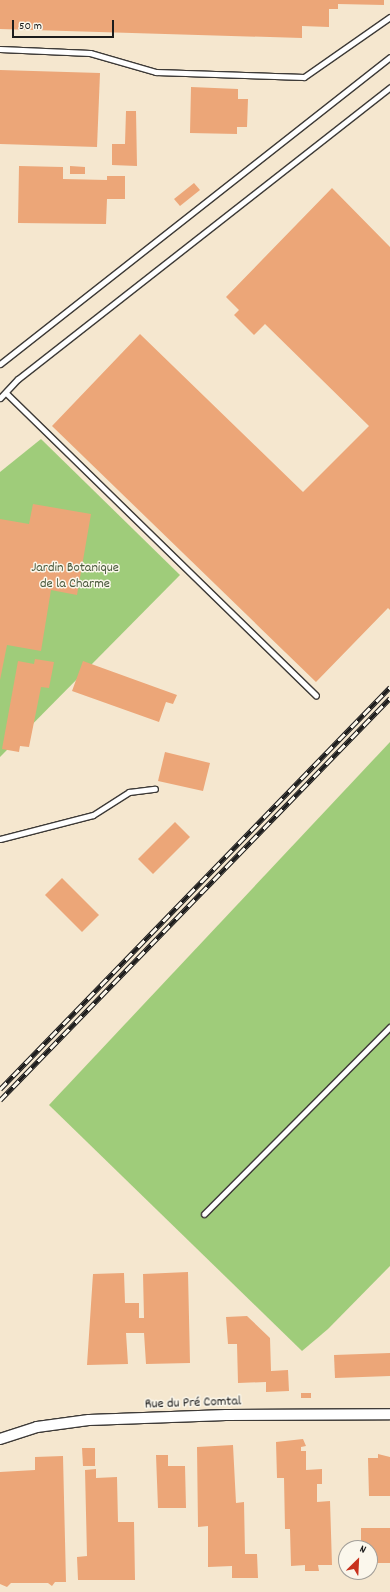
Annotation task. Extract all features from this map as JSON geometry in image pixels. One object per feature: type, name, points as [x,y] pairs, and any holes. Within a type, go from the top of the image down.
[{"type":"street","name":"Rue du Pré Comtal","points":[[0,1439],[37,1427],[89,1420],[226,1415],[390,1414]]},
{"type":"lane","points":[[0,49],[90,53],[156,72],[304,77],[390,17]]},
{"type":"lane","points":[[0,364],[390,57]]},
{"type":"lane","points":[[0,398],[18,379],[390,87]]},
{"type":"lane","points":[[6,393],[316,696]]},
{"type":"lane","points":[[0,839],[93,815],[129,792],[155,789]]},
{"type":"lane","points":[[204,1214],[390,1027]]},
{"type":"green space","name":"Jardin Botanique de la Charme","points":[[41,439],[180,575],[0,757],[0,472]]},
{"type":"green space","points":[[390,742],[390,1266],[328,1329],[302,1351],[49,1105]]},
{"type":"building","points":[[0,0],[384,0],[384,5],[338,4],[338,9],[329,9],[329,27],[302,26],[302,38],[0,29]]},
{"type":"building","points":[[0,70],[100,73],[97,147],[0,144]]},
{"type":"building","points":[[191,87],[238,89],[238,99],[248,99],[247,127],[237,127],[237,134],[190,133]]},
{"type":"building","points":[[126,111],[136,111],[137,166],[112,165],[112,144],[125,144]]},
{"type":"building","points":[[19,166],[63,167],[63,179],[107,180],[107,176],[125,176],[125,199],[107,199],[106,224],[18,223]]},
{"type":"building","points":[[70,166],[85,167],[85,174],[70,174]]},
{"type":"building","points":[[194,183],[200,190],[180,206],[174,199]]},
{"type":"building","points":[[332,188],[390,247],[390,610],[388,608],[316,682],[52,426],[140,334],[303,492],[369,426],[265,324],[254,335],[234,315],[239,310],[226,297]]},
{"type":"building","points":[[33,504],[91,514],[77,595],[51,590],[41,651],[7,645],[0,680],[0,519],[29,524]]},
{"type":"building","points":[[35,659],[54,662],[49,688],[41,687],[29,747],[20,746],[19,752],[2,749],[18,661],[34,664]]},
{"type":"building","points":[[83,661],[177,695],[173,704],[166,702],[159,722],[72,691]]},
{"type":"building","points":[[165,752],[210,763],[203,791],[158,781]]},
{"type":"building","points":[[175,822],[190,837],[153,874],[138,859]]},
{"type":"building","points":[[62,878],[99,915],[82,932],[45,895]]},
{"type":"building","points":[[188,1272],[190,1363],[146,1364],[144,1333],[126,1333],[128,1364],[87,1365],[93,1274],[124,1273],[125,1303],[139,1303],[139,1318],[144,1318],[143,1274]]},
{"type":"building","points":[[247,1316],[270,1338],[271,1371],[288,1370],[289,1391],[266,1392],[266,1382],[238,1383],[237,1344],[228,1344],[226,1317]]},
{"type":"building","points":[[390,1353],[390,1376],[335,1378],[334,1355]]},
{"type":"building","points":[[301,1393],[311,1393],[311,1398],[301,1398]]},
{"type":"building","points":[[303,1439],[306,1446],[301,1447],[301,1451],[306,1451],[306,1470],[322,1469],[322,1484],[317,1484],[317,1502],[330,1501],[332,1565],[318,1565],[319,1571],[305,1571],[305,1565],[291,1566],[290,1529],[285,1529],[284,1478],[277,1478],[276,1442]]},
{"type":"building","points":[[233,1445],[236,1503],[244,1502],[245,1554],[257,1554],[258,1578],[232,1578],[232,1566],[208,1567],[208,1526],[198,1527],[197,1447]]},
{"type":"building","points":[[82,1448],[95,1448],[95,1466],[83,1466]]},
{"type":"building","points":[[378,1454],[390,1457],[390,1496],[369,1496],[368,1458],[378,1458]]},
{"type":"building","points":[[156,1455],[168,1455],[168,1466],[185,1466],[186,1508],[158,1508]]},
{"type":"building","points":[[63,1456],[66,1582],[55,1582],[52,1586],[48,1583],[11,1583],[7,1587],[0,1584],[0,1472],[35,1470],[35,1457]]},
{"type":"building","points":[[96,1469],[96,1478],[117,1477],[118,1522],[134,1522],[135,1580],[78,1580],[77,1557],[87,1556],[85,1470]]},
{"type":"building","points":[[361,1528],[390,1528],[390,1563],[378,1563],[378,1540],[361,1540]]},
{"type":"railway","points":[[0,1089],[390,687]]},
{"type":"railway","points":[[0,1100],[390,698]]}]
